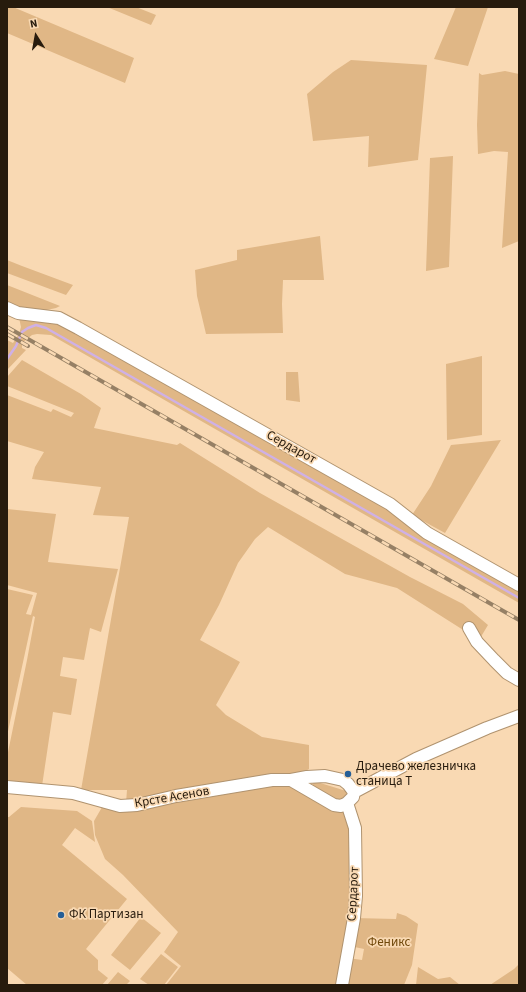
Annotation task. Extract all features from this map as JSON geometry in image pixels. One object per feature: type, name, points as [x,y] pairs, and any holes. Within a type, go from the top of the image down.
[{"type":"street","name":"Сердарот","points":[[7,308],[18,313],[59,318],[85,331],[390,504],[427,533],[519,585]]},
{"type":"street","points":[[469,628],[477,642],[494,660],[507,673],[519,680]]},
{"type":"street","points":[[291,780],[334,805],[341,806],[353,797],[354,792],[416,759],[487,728],[519,716]]},
{"type":"street","name":"Крсте Асенов","points":[[7,787],[73,792],[120,806],[137,805],[176,796],[272,780],[291,780],[307,777],[325,776],[343,780],[354,792]]},
{"type":"street","name":"Сердарот","points":[[342,985],[354,918],[356,896],[355,828],[347,803]]},
{"type":"green space","points":[[7,7],[13,7],[134,58],[125,83],[7,33]]},
{"type":"green space","points":[[107,7],[136,7],[156,15],[151,25]]},
{"type":"green space","points":[[456,7],[488,7],[468,66],[434,59]]},
{"type":"green space","points":[[351,60],[427,65],[418,160],[368,167],[369,136],[313,141],[307,94],[333,72]]},
{"type":"green space","points":[[505,71],[519,74],[519,241],[502,248],[508,152],[494,151],[478,154],[477,125],[479,73],[482,75]]},
{"type":"green space","points":[[453,156],[449,267],[426,271],[430,158]]},
{"type":"green space","points":[[320,236],[324,280],[283,280],[283,333],[206,334],[197,296],[195,270],[237,260],[237,250]]},
{"type":"green space","points":[[7,260],[73,285],[66,295],[7,273]]},
{"type":"green space","points":[[7,285],[60,306],[42,311],[7,305]]},
{"type":"green space","points":[[18,313],[59,318],[519,585],[519,603],[51,335],[32,335],[22,343],[22,348],[26,350],[7,370],[7,340],[13,343],[19,334],[21,327]]},
{"type":"green space","points":[[482,356],[482,435],[447,440],[446,364]]},
{"type":"green space","points":[[22,360],[81,394],[101,408],[94,428],[177,445],[180,443],[260,493],[410,577],[463,604],[488,625],[479,640],[397,588],[345,574],[268,527],[255,539],[238,563],[219,605],[200,640],[240,662],[216,705],[226,715],[262,737],[309,745],[309,769],[295,777],[126,803],[127,790],[81,790],[129,517],[93,515],[101,487],[32,479],[35,467],[44,452],[7,441],[7,395],[51,412],[53,409],[71,417],[74,413],[7,386],[7,377]]},
{"type":"green space","points":[[286,372],[298,372],[300,402],[286,400]]},
{"type":"green space","points":[[501,440],[445,533],[412,515],[431,486],[451,445]]},
{"type":"green space","points":[[7,509],[56,514],[48,562],[118,569],[101,632],[90,628],[84,660],[63,657],[60,676],[77,679],[71,715],[53,712],[42,786],[7,783],[7,757],[35,617],[33,616],[7,736],[7,589],[33,595],[26,614],[31,615],[37,593],[7,585]]},
{"type":"green space","name":"Феникс","points":[[291,780],[341,806],[354,821],[354,918],[396,919],[397,913],[406,916],[418,924],[412,965],[404,985],[166,985],[181,966],[164,952],[178,932],[123,875],[105,859],[95,835],[94,821],[105,802],[120,806]],"holes":[[[350,946],[364,949],[362,960],[348,958]]]},
{"type":"green space","points":[[314,782],[346,791],[347,796],[337,803],[312,786]]},
{"type":"green space","name":"ФК Партизан","points":[[21,807],[77,811],[92,821],[95,842],[75,828],[62,845],[127,899],[86,949],[98,960],[98,970],[108,978],[102,985],[27,985],[7,968],[7,817]]},
{"type":"green space","points":[[141,917],[161,933],[130,970],[111,955]]},
{"type":"green space","points":[[161,954],[178,967],[164,985],[149,985],[140,979]]},
{"type":"green space","points":[[519,964],[519,985],[490,985],[514,969]]},
{"type":"green space","points":[[418,967],[438,979],[450,977],[460,985],[416,985]]},
{"type":"green space","points":[[118,972],[130,981],[127,984],[129,985],[107,985]]},
{"type":"waterway","points":[[7,359],[16,346],[22,332],[36,325],[46,328],[519,598]]},
{"type":"railway","points":[[7,327],[519,620]]},
{"type":"railway","points":[[7,334],[28,346]]},
{"type":"place","name":"Драчево железничка станица Т","points":[[348,774]]},
{"type":"place","name":"ФК Партизан","points":[[61,915]]}]
